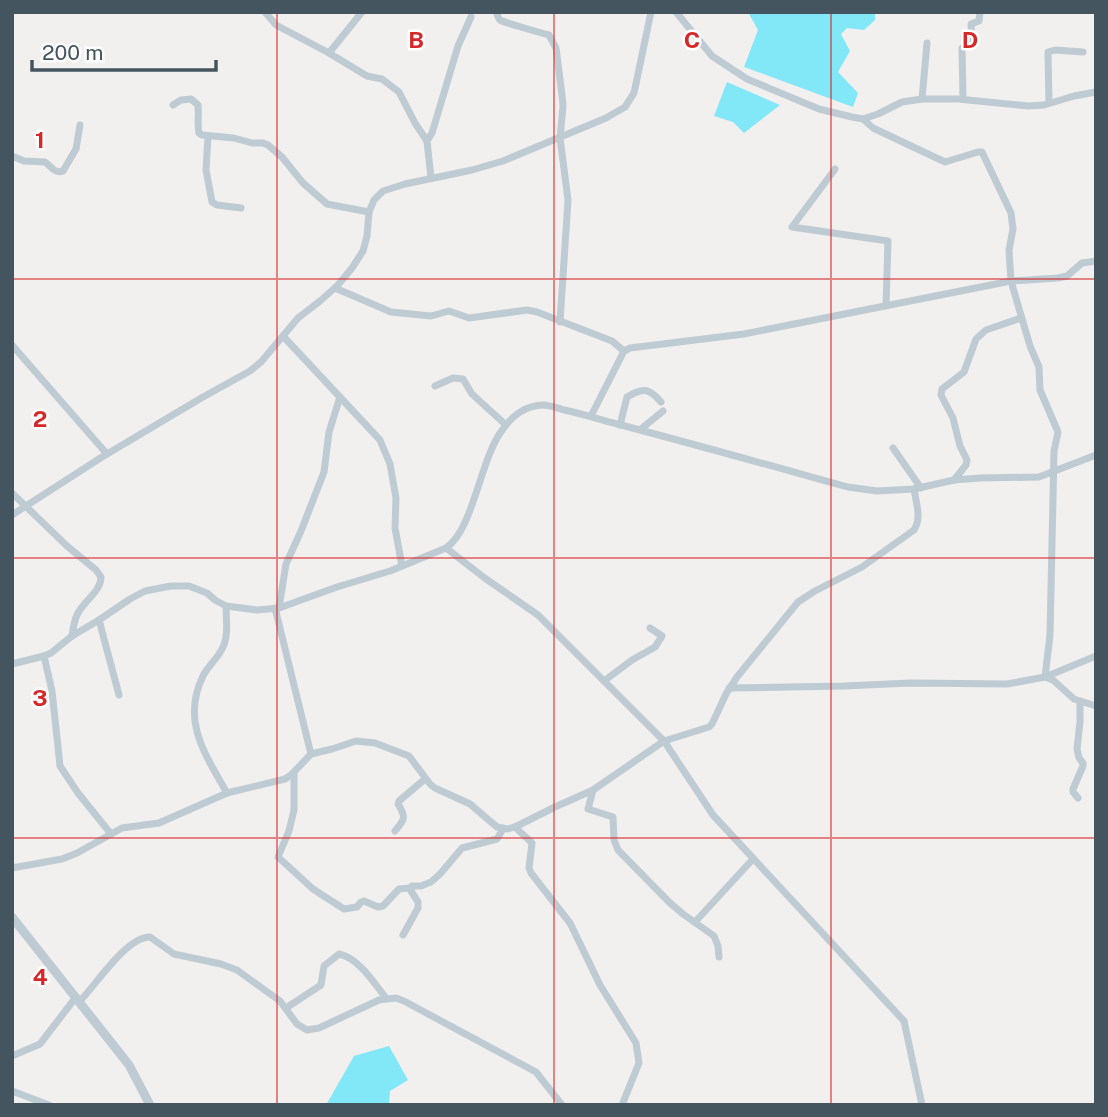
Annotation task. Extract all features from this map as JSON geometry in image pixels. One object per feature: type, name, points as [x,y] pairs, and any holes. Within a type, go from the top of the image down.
[{"type":"street","points":[[265,12],[276,25],[367,76],[391,84],[399,92],[427,141],[431,178]]},
{"type":"street","points":[[329,53],[362,12]]},
{"type":"street","points":[[12,515],[107,454],[261,362],[298,318],[335,288],[352,268],[363,251],[369,212],[374,200],[383,191],[503,161],[606,118],[625,107],[634,93],[651,12]]},
{"type":"street","points":[[676,12],[712,56],[747,79],[819,109],[863,119],[873,128],[945,162],[982,152],[1011,213],[1011,281],[1030,346],[1040,367],[1040,390],[1058,432],[1054,451],[1050,635],[1045,677]]},
{"type":"street","points":[[963,99],[962,48],[972,44],[971,24],[979,21],[980,12]]},
{"type":"street","points":[[497,14],[504,22],[549,35],[556,48],[563,106],[560,138],[568,200],[560,322]]},
{"type":"street","points":[[427,141],[432,133],[458,46],[471,17]]},
{"type":"street","points":[[922,99],[927,43]]},
{"type":"street","points":[[1049,103],[1048,52],[1083,52]]},
{"type":"street","points":[[863,119],[902,102],[922,99],[963,99],[1029,106],[1096,92]]},
{"type":"street","points":[[173,105],[181,100],[191,99],[198,105],[199,133],[268,145],[276,150],[303,183],[324,202],[369,212]]},
{"type":"street","points":[[12,156],[46,162],[54,171],[63,172],[76,149],[80,125]]},
{"type":"street","points":[[208,136],[206,170],[212,202],[216,205],[241,208]]},
{"type":"street","points":[[835,169],[792,227],[888,241],[886,306]]},
{"type":"street","points":[[591,416],[624,351],[629,348],[744,334],[1011,281],[1058,278],[1067,276],[1083,263],[1096,261]]},
{"type":"street","points":[[335,288],[391,312],[432,316],[449,311],[469,318],[527,310],[537,312],[612,341],[624,351]]},
{"type":"street","points":[[954,480],[967,460],[960,446],[953,418],[941,395],[942,389],[964,372],[976,339],[986,330],[1021,318]]},
{"type":"street","points":[[283,336],[380,440],[390,464],[396,498],[396,528],[402,566]]},
{"type":"street","points":[[12,345],[107,454]]},
{"type":"street","points":[[435,386],[453,378],[463,379],[472,394],[506,425]]},
{"type":"street","points":[[620,425],[627,397],[646,390],[661,402]]},
{"type":"street","points":[[311,754],[277,608],[286,564],[324,472],[329,432],[340,397]]},
{"type":"street","points":[[12,664],[51,653],[72,636],[145,591],[189,586],[198,588],[226,606],[257,610],[277,608],[402,566],[446,548],[458,534],[476,493],[488,453],[502,430],[522,411],[533,406],[544,405],[591,416],[848,487],[877,491],[917,489],[954,480],[1039,477],[1096,455]]},
{"type":"street","points":[[641,429],[663,411]]},
{"type":"street","points":[[12,868],[70,856],[127,826],[166,821],[227,793],[285,779],[311,754],[356,741],[380,744],[409,756],[435,788],[470,804],[491,823],[503,829],[515,827],[593,790],[664,741],[709,727],[729,688],[798,602],[862,567],[914,530],[918,515],[917,489],[893,449]]},
{"type":"street","points":[[12,493],[101,577],[100,586],[79,611],[72,636]]},
{"type":"street","points":[[446,548],[538,615],[664,741],[713,816],[904,1021],[922,1105]]},
{"type":"street","points":[[226,606],[226,642],[204,673],[198,687],[194,716],[200,745],[227,793]]},
{"type":"street","points":[[99,620],[120,695]]},
{"type":"street","points":[[604,681],[655,647],[662,636],[650,628]]},
{"type":"street","points":[[44,656],[52,691],[60,766],[111,834]]},
{"type":"street","points":[[729,688],[911,683],[1007,684],[1045,677],[1096,656]]},
{"type":"street","points":[[1045,677],[1053,680],[1080,702],[1096,706]]},
{"type":"street","points":[[1077,798],[1073,784],[1083,766],[1077,749],[1080,702]]},
{"type":"street","points":[[294,773],[293,810],[289,831],[279,853],[280,860],[313,889],[344,909],[358,907],[364,901],[380,907],[399,889],[431,882],[462,848],[497,839],[503,829]]},
{"type":"street","points":[[395,831],[404,816],[398,801],[425,779]]},
{"type":"street","points":[[593,790],[588,809],[613,817],[614,840],[618,850],[670,903],[714,936],[719,957]]},
{"type":"street","points":[[515,827],[532,843],[529,868],[531,873],[570,923],[600,985],[636,1044],[639,1063],[622,1105]]},
{"type":"street","points":[[695,922],[753,859]]},
{"type":"street","points":[[403,935],[418,908],[418,902],[410,888]]},
{"type":"street","points":[[12,917],[129,1065],[150,1105]]},
{"type":"street","points":[[12,1056],[40,1044],[116,957],[146,936],[155,939],[174,954],[237,970],[280,1001],[302,1028],[314,1030],[386,998],[404,1001],[536,1072],[562,1105]]},
{"type":"street","points":[[286,1008],[321,985],[324,966],[339,954],[361,968],[386,998]]},
{"type":"street","points":[[12,1091],[49,1105]]},
{"type":"water","points":[[748,12],[875,12],[875,20],[864,30],[847,28],[841,34],[850,51],[838,72],[858,93],[853,107],[744,67],[758,30]]},
{"type":"water","points":[[727,82],[780,105],[744,133],[733,122],[714,116]]},
{"type":"water","points":[[389,1046],[408,1080],[390,1091],[389,1105],[326,1105],[354,1056]]}]
